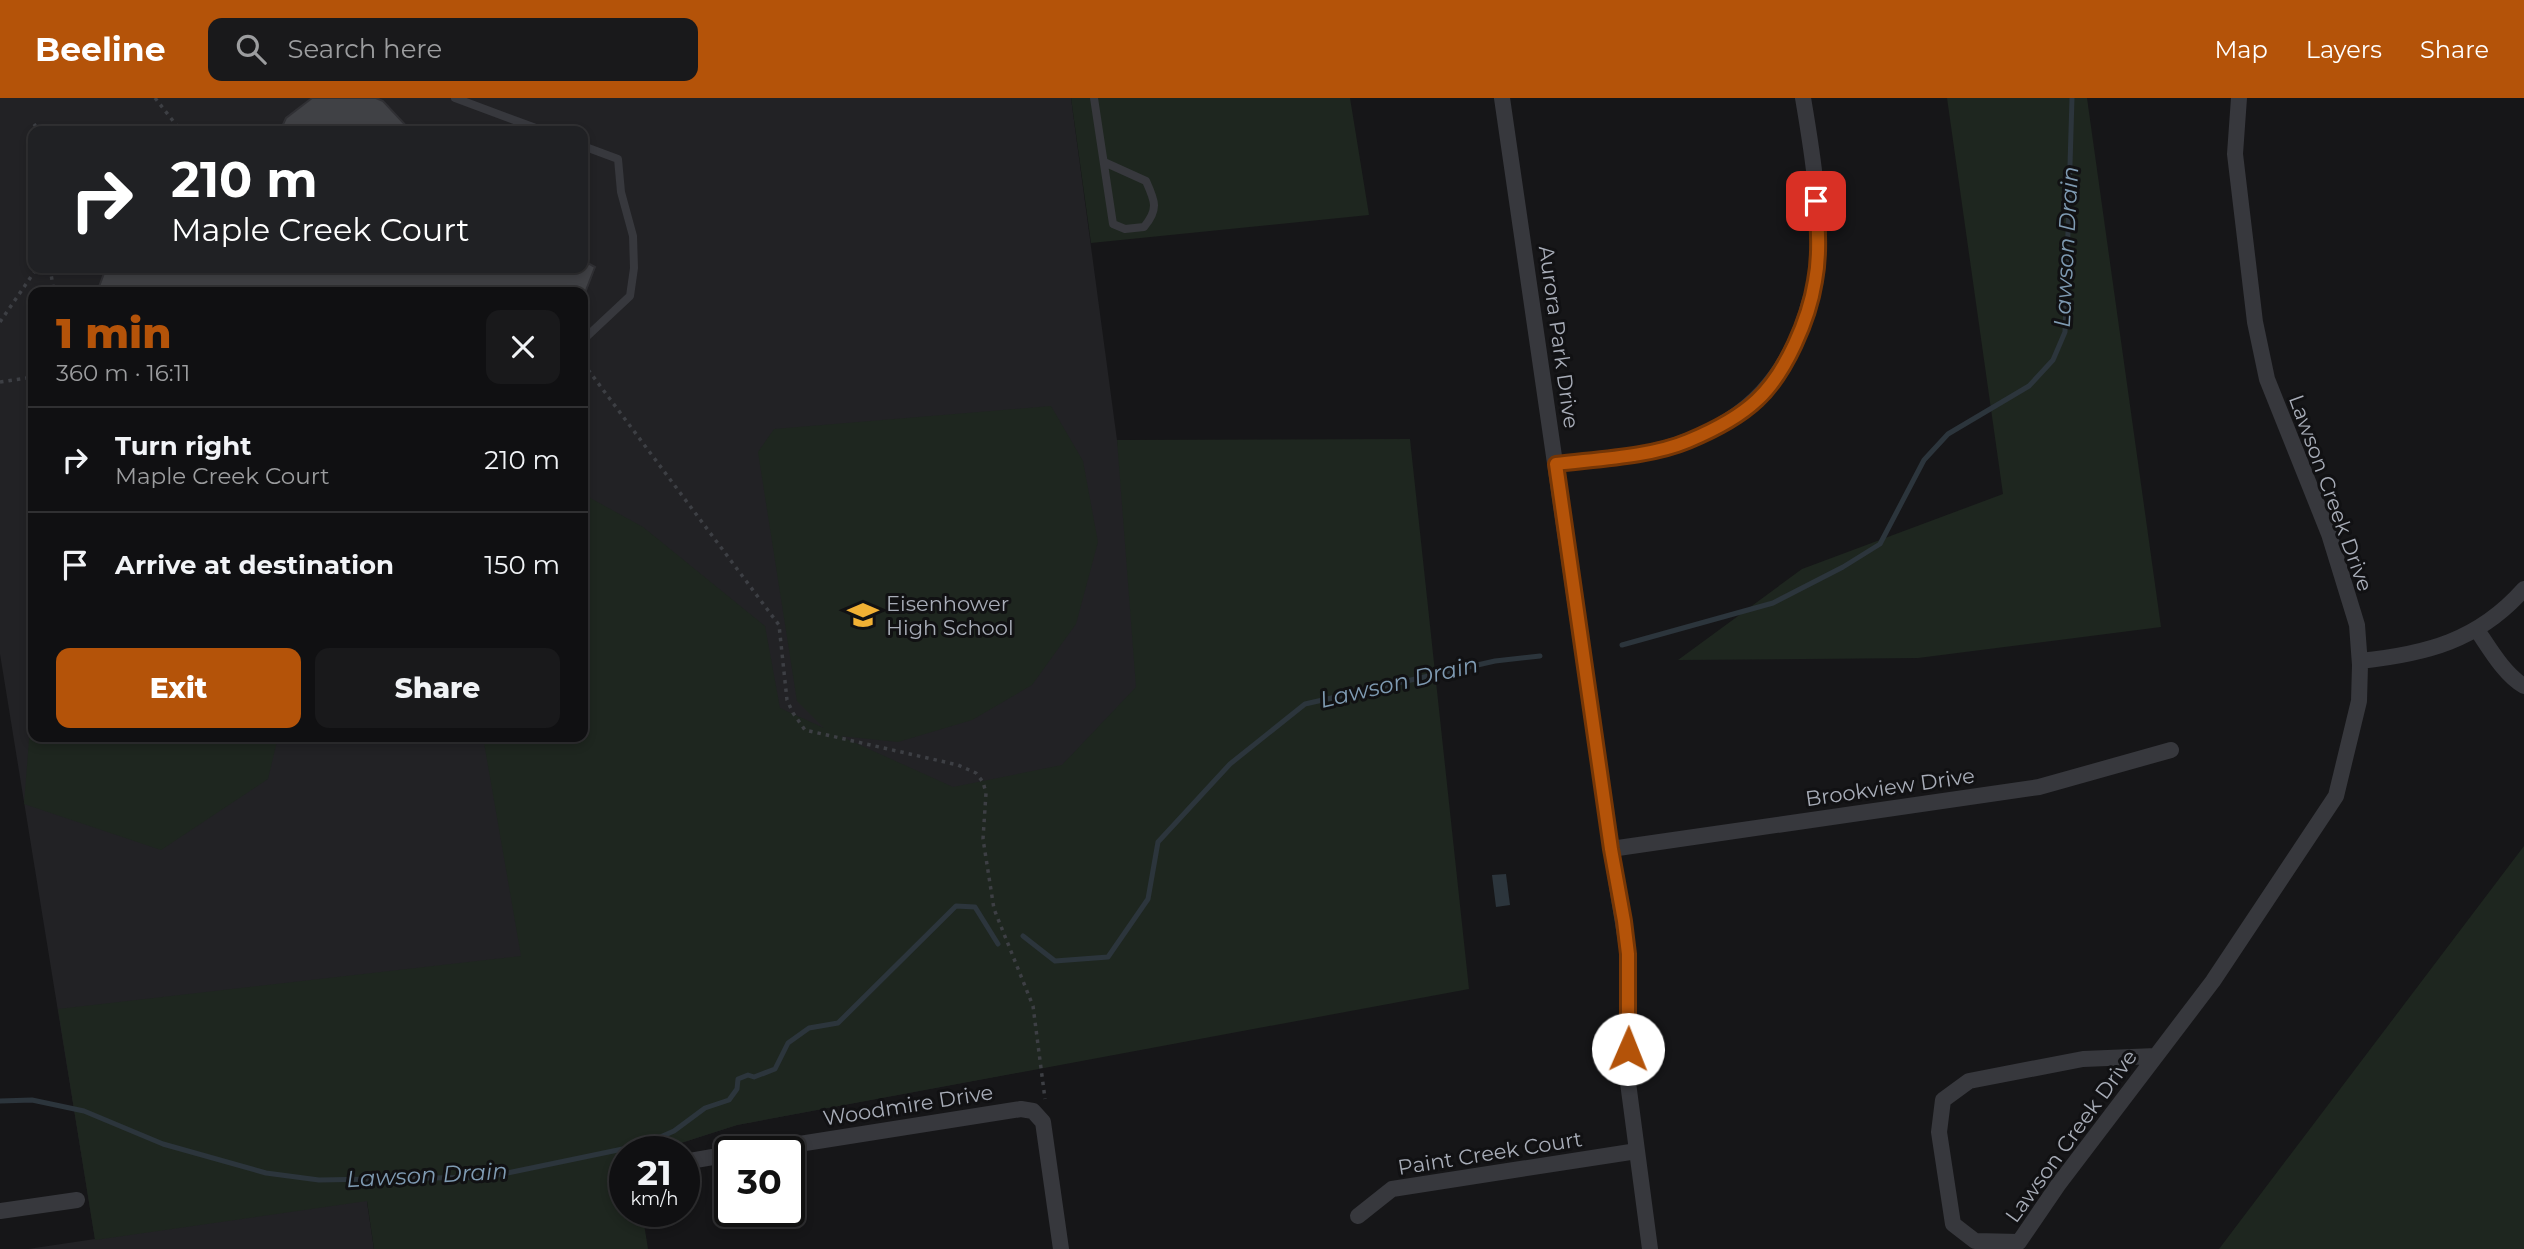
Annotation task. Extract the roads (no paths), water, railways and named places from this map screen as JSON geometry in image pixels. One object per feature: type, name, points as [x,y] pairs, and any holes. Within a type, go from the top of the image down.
[{"type":"street","name":"Aurora Park Drive","points":[[1502,98],[1628,954],[1627,1075],[1650,1249]]},
{"type":"street","points":[[1556,464],[1626,456],[1686,442],[1731,420],[1758,400],[1782,369],[1801,327],[1815,281],[1818,249],[1814,177],[1803,98]]},
{"type":"street","name":"Lawson Creek Drive","points":[[2156,1056],[2083,1059],[1969,1081],[1943,1100],[1939,1132],[1952,1224],[1975,1241],[2019,1242],[2058,1185],[2213,981],[2336,796],[2359,701],[2357,625],[2329,534],[2267,379],[2255,322],[2235,154],[2239,98]]},
{"type":"street","points":[[2360,661],[2406,656],[2448,644],[2477,630],[2507,608],[2524,589]]},
{"type":"street","points":[[2477,630],[2499,661],[2517,682],[2524,686]]},
{"type":"street","name":"Brookview Drive","points":[[1611,849],[2039,787],[2171,750]]},
{"type":"street","name":"Woodmire Drive","points":[[805,1143],[1021,1108],[1038,1116],[1060,1249]]},
{"type":"street","name":"Paint Creek Court","points":[[1358,1216],[1392,1189],[1637,1151]]},
{"type":"street","points":[[0,1211],[77,1200]]},
{"type":"lane","points":[[455,98],[531,126]]},
{"type":"lane","points":[[1094,98],[1113,224],[1125,229],[1144,227],[1154,215],[1154,198],[1146,181],[1104,162]]},
{"type":"lane","points":[[588,148],[618,159],[621,192],[633,236],[634,268],[630,296],[588,335]]},
{"type":"waterway","name":"Lawson Drain","points":[[1622,645],[1773,603],[1843,567],[1880,544],[1924,460],[1948,434],[2029,386],[2053,360],[2065,332],[2072,98]]},
{"type":"waterway","name":"Lawson Drain","points":[[1023,936],[1055,961],[1108,957],[1148,899],[1158,842],[1230,764],[1305,704],[1495,661],[1540,656]]},
{"type":"waterway","name":"Lawson Drain","points":[[0,1101],[32,1100],[84,1111],[163,1144],[266,1173],[319,1180],[488,1177],[642,1145],[674,1131],[705,1108],[729,1100],[737,1089],[738,1079],[748,1075],[754,1077],[775,1069],[788,1043],[809,1028],[838,1023],[956,906],[975,907],[998,944]]},
{"type":"place","name":"Eisenhower High School","points":[[863,615]]}]
